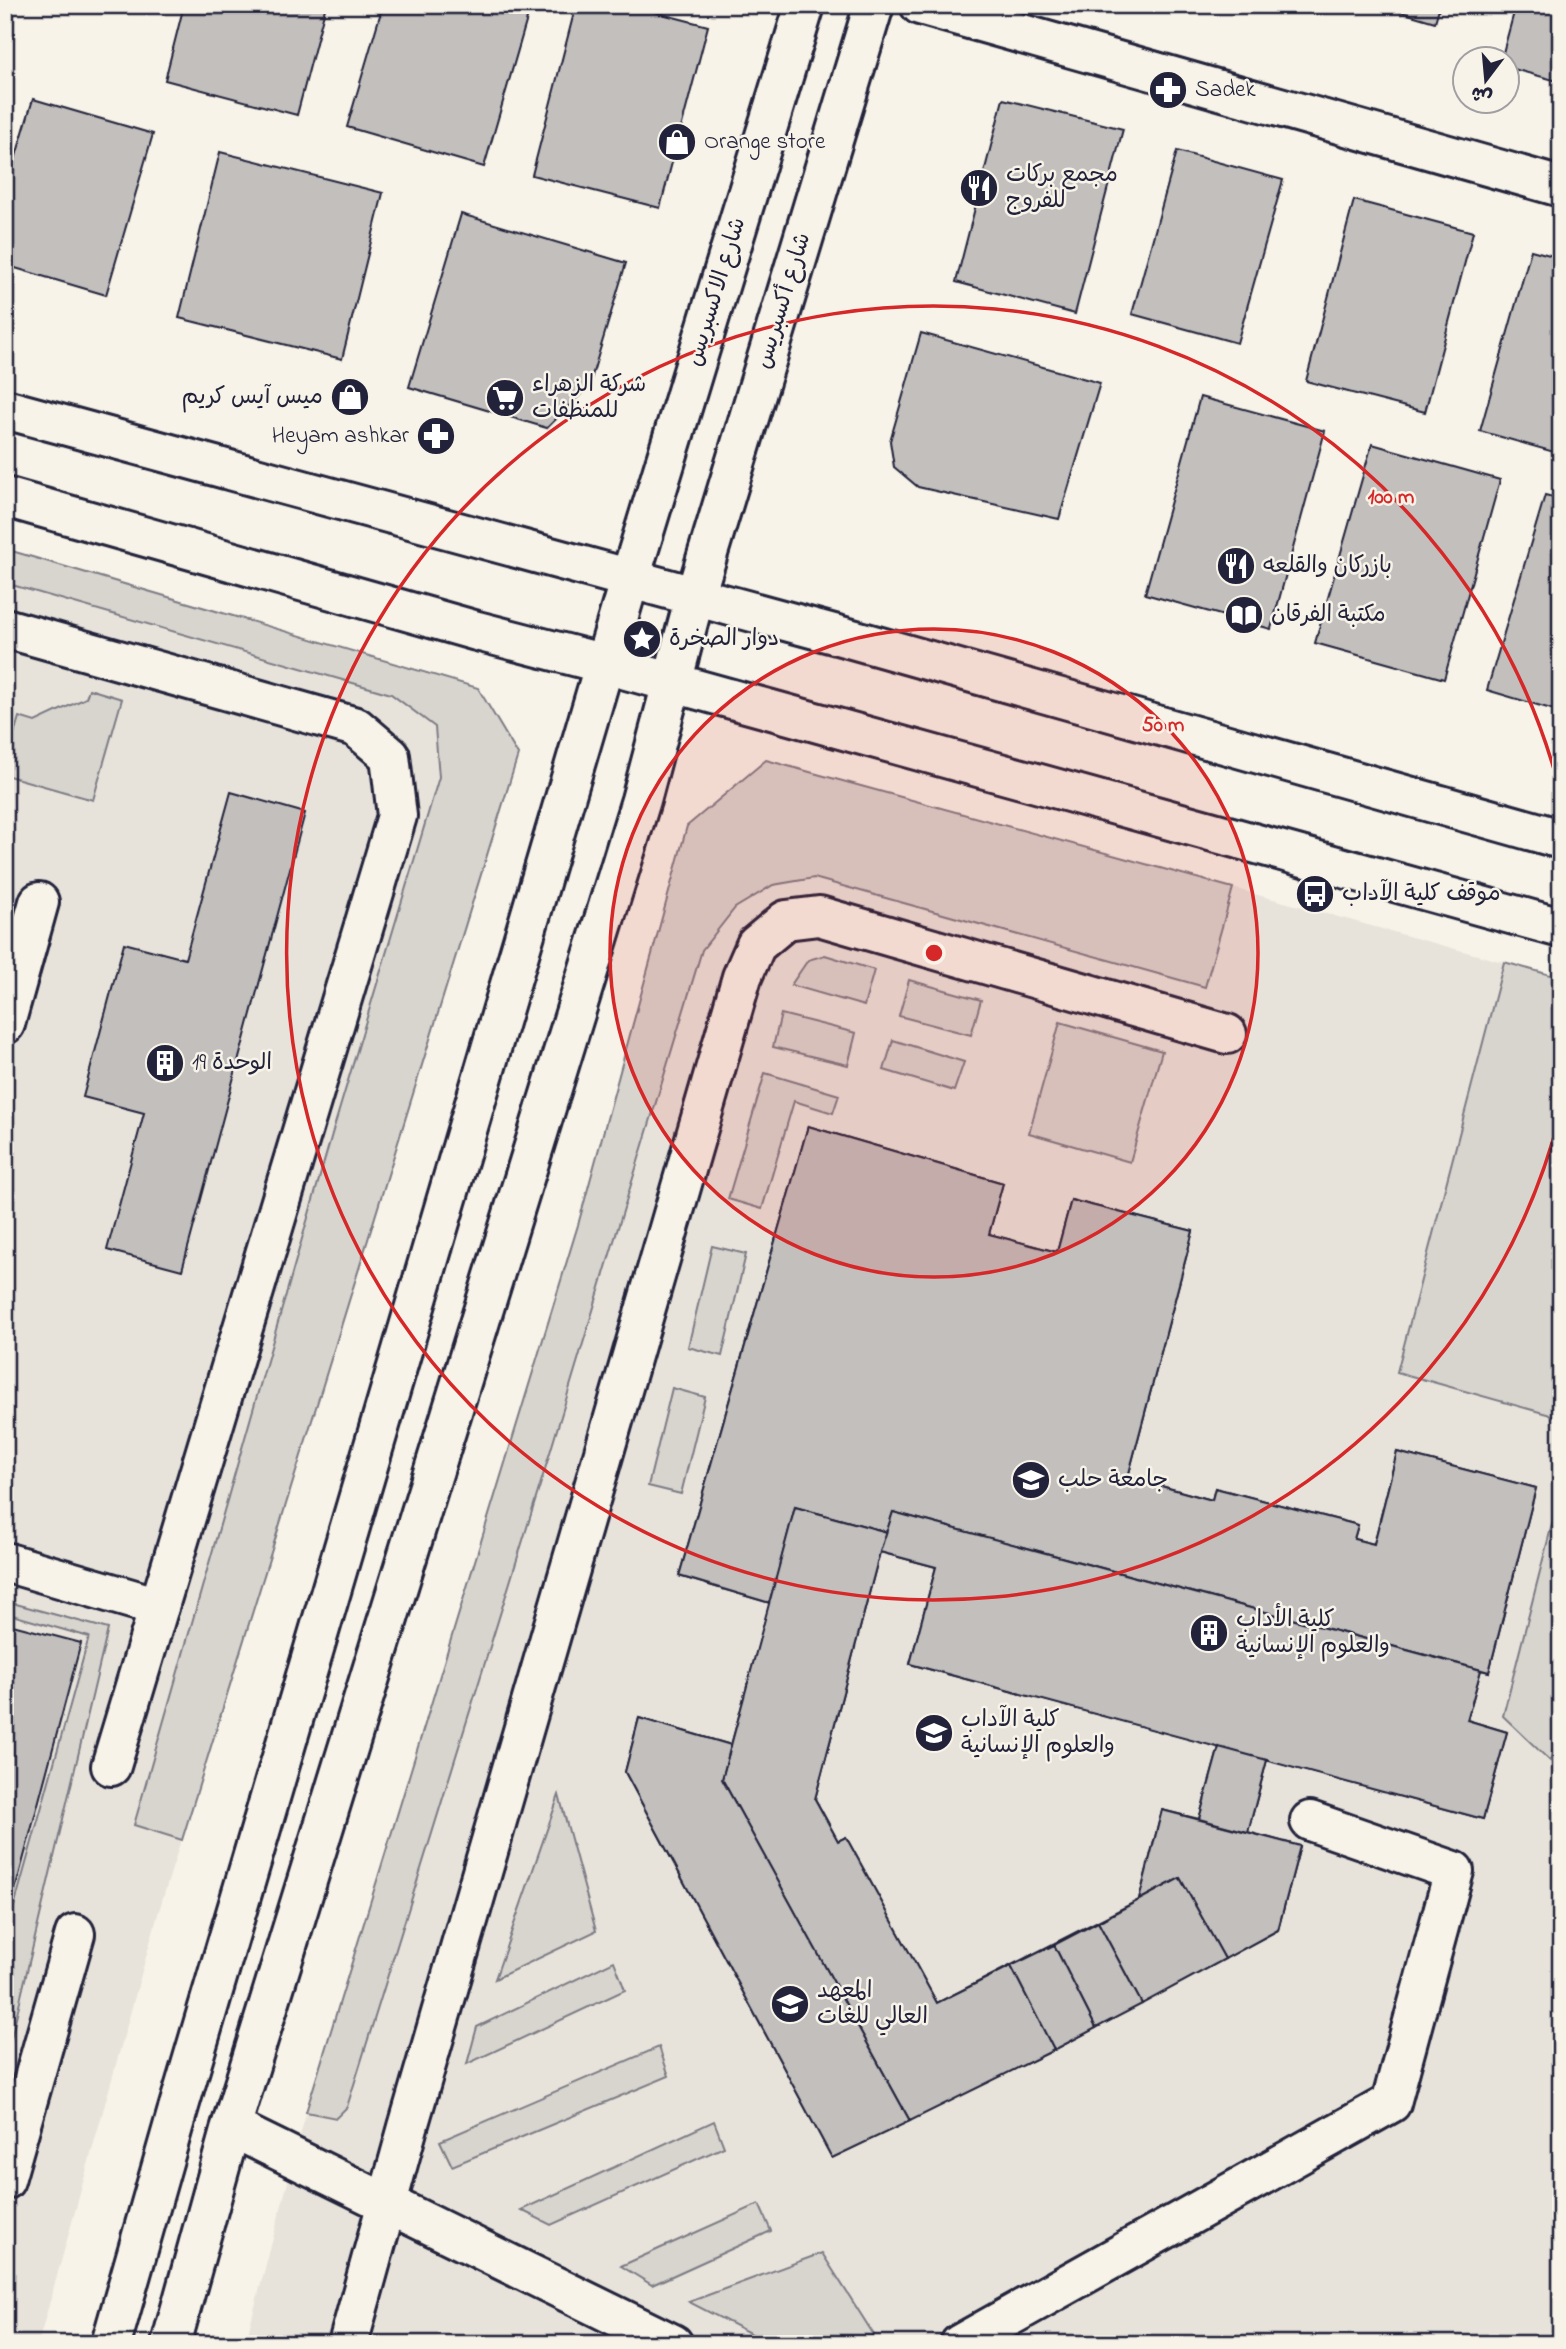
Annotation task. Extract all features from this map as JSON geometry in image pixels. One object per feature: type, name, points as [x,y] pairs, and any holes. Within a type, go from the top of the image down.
[{"type":"main road","name":"شارع الاكسبريس","points":[[111,2344],[630,578],[805,5]]},
{"type":"main road","name":"شارع أكسبريس","points":[[171,2344],[231,2127],[637,813],[695,596],[874,5]]},
{"type":"main road","points":[[920,5],[1561,187]]},
{"type":"main road","points":[[5,409],[630,578],[1561,839]]},
{"type":"main road","points":[[5,497],[477,631],[1561,928]]},
{"type":"main road","points":[[5,628],[356,727],[390,756],[397,816],[111,1766]]},
{"type":"main road","points":[[5,1024],[39,902]]},
{"type":"main road","points":[[348,2344],[738,991],[756,945],[786,920],[820,916],[1227,1034]]},
{"type":"main road","points":[[5,1562],[159,1607]]},
{"type":"main road","points":[[960,2344],[1391,2103],[1454,1871],[1310,1821]]},
{"type":"main road","points":[[5,2180],[75,1934]]},
{"type":"main road","points":[[231,2127],[673,2344]]},
{"type":"shaded area","points":[[5,549],[478,688],[518,755],[158,1914],[38,2344],[5,2344]]},
{"type":"shaded area","points":[[5,549],[478,688],[518,755],[182,1840],[134,1825],[332,1134],[439,777],[435,727],[391,694],[5,583]]},
{"type":"shaded area","points":[[89,689],[122,699],[93,800],[5,775],[5,765],[19,717],[35,722],[86,698]]},
{"type":"shaded area","name":"جامعة حلب","points":[[766,760],[1561,978],[1561,2344],[245,2344],[312,2091],[578,1225],[687,826]]},
{"type":"shaded area","points":[[766,760],[1233,888],[1205,987],[814,878],[773,885],[735,908],[702,950],[542,1479],[347,2107],[336,2118],[306,2112],[578,1225],[687,826]]},
{"type":"shaded area","points":[[825,955],[874,970],[864,1006],[791,985],[808,960]]},
{"type":"shaded area","points":[[1504,962],[1561,978],[1561,1418],[1397,1372]]},
{"type":"shaded area","points":[[909,980],[981,1000],[971,1035],[899,1016]]},
{"type":"shaded area","points":[[781,1014],[856,1033],[848,1065],[773,1047]]},
{"type":"shaded area","points":[[1060,1022],[1162,1051],[1130,1162],[1029,1133]]},
{"type":"shaded area","points":[[893,1040],[964,1062],[954,1091],[884,1070]]},
{"type":"shaded area","points":[[765,1073],[839,1095],[833,1113],[794,1101],[762,1209],[728,1199]]},
{"type":"shaded area","points":[[712,1246],[746,1254],[722,1356],[688,1347]]},
{"type":"shaded area","points":[[672,1388],[705,1397],[681,1494],[648,1486]]},
{"type":"shaded area","points":[[1561,1489],[1561,1723],[1550,1761],[1503,1716]]},
{"type":"shaded area","points":[[5,1601],[108,1629],[5,2064],[5,1939],[89,1637],[5,1613]]},
{"type":"shaded area","points":[[559,1795],[596,1931],[495,1979]]},
{"type":"shaded area","points":[[614,1961],[625,1990],[467,2064],[477,2027]]},
{"type":"shaded area","points":[[659,2047],[669,2076],[452,2166],[440,2141]]},
{"type":"shaded area","points":[[714,2121],[724,2147],[551,2225],[521,2210]]},
{"type":"shaded area","points":[[759,2204],[771,2231],[652,2285],[621,2266]]},
{"type":"shaded area","points":[[822,2253],[874,2335],[853,2344],[771,2344],[689,2302]]},
{"type":"building","points":[[184,5],[326,5],[297,115],[165,80]]},
{"type":"building","points":[[383,5],[531,5],[484,167],[347,127]]},
{"type":"building","points":[[576,5],[627,5],[708,26],[660,208],[532,175]]},
{"type":"building","points":[[1377,5],[1440,5],[1435,22]]},
{"type":"building","points":[[1516,5],[1561,5],[1561,82],[1520,71],[1520,46],[1505,46]]},
{"type":"building","points":[[33,99],[153,134],[106,295],[5,265],[5,193]]},
{"type":"building","points":[[1003,99],[1123,129],[1075,314],[956,282]]},
{"type":"building","points":[[1177,151],[1283,180],[1237,343],[1132,314]]},
{"type":"building","points":[[220,152],[383,193],[342,359],[179,318]]},
{"type":"building","points":[[1354,200],[1473,232],[1425,412],[1306,381]]},
{"type":"building","points":[[461,214],[626,263],[589,386],[547,428],[409,387]]},
{"type":"building","points":[[1531,250],[1561,258],[1561,454],[1480,431]]},
{"type":"building","points":[[921,333],[1100,383],[1059,519],[918,487],[894,467],[890,441]]},
{"type":"building","points":[[1200,397],[1325,431],[1271,629],[1145,594]]},
{"type":"building","points":[[1372,444],[1500,480],[1444,679],[1315,643]]},
{"type":"building","points":[[1545,495],[1561,499],[1561,712],[1487,690]]},
{"type":"building","name":"الوحدة 19","points":[[231,792],[305,813],[182,1270],[107,1250],[144,1113],[83,1097],[124,943],[185,959]]},
{"type":"building","name":"كلية الأداب والعلوم الإنسانية","points":[[808,1126],[1003,1183],[989,1234],[1057,1252],[1071,1200],[1193,1231],[1128,1477],[1212,1500],[1215,1488],[1358,1525],[1354,1539],[1374,1544],[1397,1452],[1536,1488],[1489,1672],[1481,1670],[1467,1720],[1507,1732],[1483,1819],[1267,1760],[1248,1832],[1300,1846],[1278,1930],[1054,2050],[832,2158],[625,1772],[639,1718],[731,1745],[770,1603],[679,1576]],"holes":[[[880,1552],[936,1567],[910,1664],[1219,1747],[1199,1819],[1162,1810],[1139,1900],[937,2003],[846,1837],[838,1841],[815,1799]]]},
{"type":"building","points":[[808,1126],[1003,1183],[989,1234],[1057,1252],[1071,1200],[1193,1231],[1128,1477],[1212,1500],[1215,1488],[1358,1525],[1354,1539],[1374,1544],[1397,1452],[1536,1488],[1489,1672],[893,1512],[887,1532],[795,1507],[770,1603],[679,1576]]},
{"type":"building","points":[[795,1507],[887,1532],[815,1799],[838,1841],[846,1837],[937,2003],[1011,1966],[1054,2050],[910,2121],[722,1779]]},
{"type":"building","points":[[893,1512],[1481,1670],[1467,1720],[1507,1732],[1483,1819],[910,1664],[936,1567],[880,1552]]},
{"type":"building","points":[[5,1623],[81,1643],[5,1928]]},
{"type":"building","points":[[639,1718],[731,1745],[722,1779],[910,2121],[832,2158],[625,1772]]},
{"type":"building","points":[[1219,1747],[1267,1760],[1248,1832],[1199,1819]]},
{"type":"building","points":[[1162,1810],[1300,1846],[1278,1930],[1225,1959],[1180,1878],[1139,1900]]},
{"type":"building","points":[[1180,1878],[1225,1959],[1142,2004],[1098,1922]]},
{"type":"building","points":[[1098,1922],[1142,2004],[1096,2028],[1054,1945]]},
{"type":"building","points":[[1054,1945],[1096,2028],[1054,2050],[1011,1966]]},
{"type":"place","name":"Sadek","points":[[1168,90]]},
{"type":"place","name":"Orange store","points":[[677,142]]},
{"type":"place","name":"مجمع بركات للفروج","points":[[979,188]]},
{"type":"place","name":"ميس آيس كريم","points":[[350,397]]},
{"type":"place","name":"شركة الزهراء للمنظفات","points":[[505,398]]},
{"type":"place","name":"Heyam ashkar","points":[[436,436]]},
{"type":"place","name":"بازركان والقلعه","points":[[1236,566]]},
{"type":"place","name":"مكتبة الفرقان","points":[[1244,615]]},
{"type":"place","name":"دوار الصخرة","points":[[642,639]]},
{"type":"place","name":"موقف كلية الآداب","points":[[1315,894]]},
{"type":"place","name":"الوحدة 19","points":[[165,1063]]},
{"type":"place","name":"جامعة حلب","points":[[1031,1480]]},
{"type":"place","name":"كلية الأداب والعلوم الإنسانية","points":[[1209,1633]]},
{"type":"place","name":"كلية الآداب والعلوم الإنسانية","points":[[934,1733]]},
{"type":"place","name":"المعهد العالي للغات","points":[[790,2004]]}]
